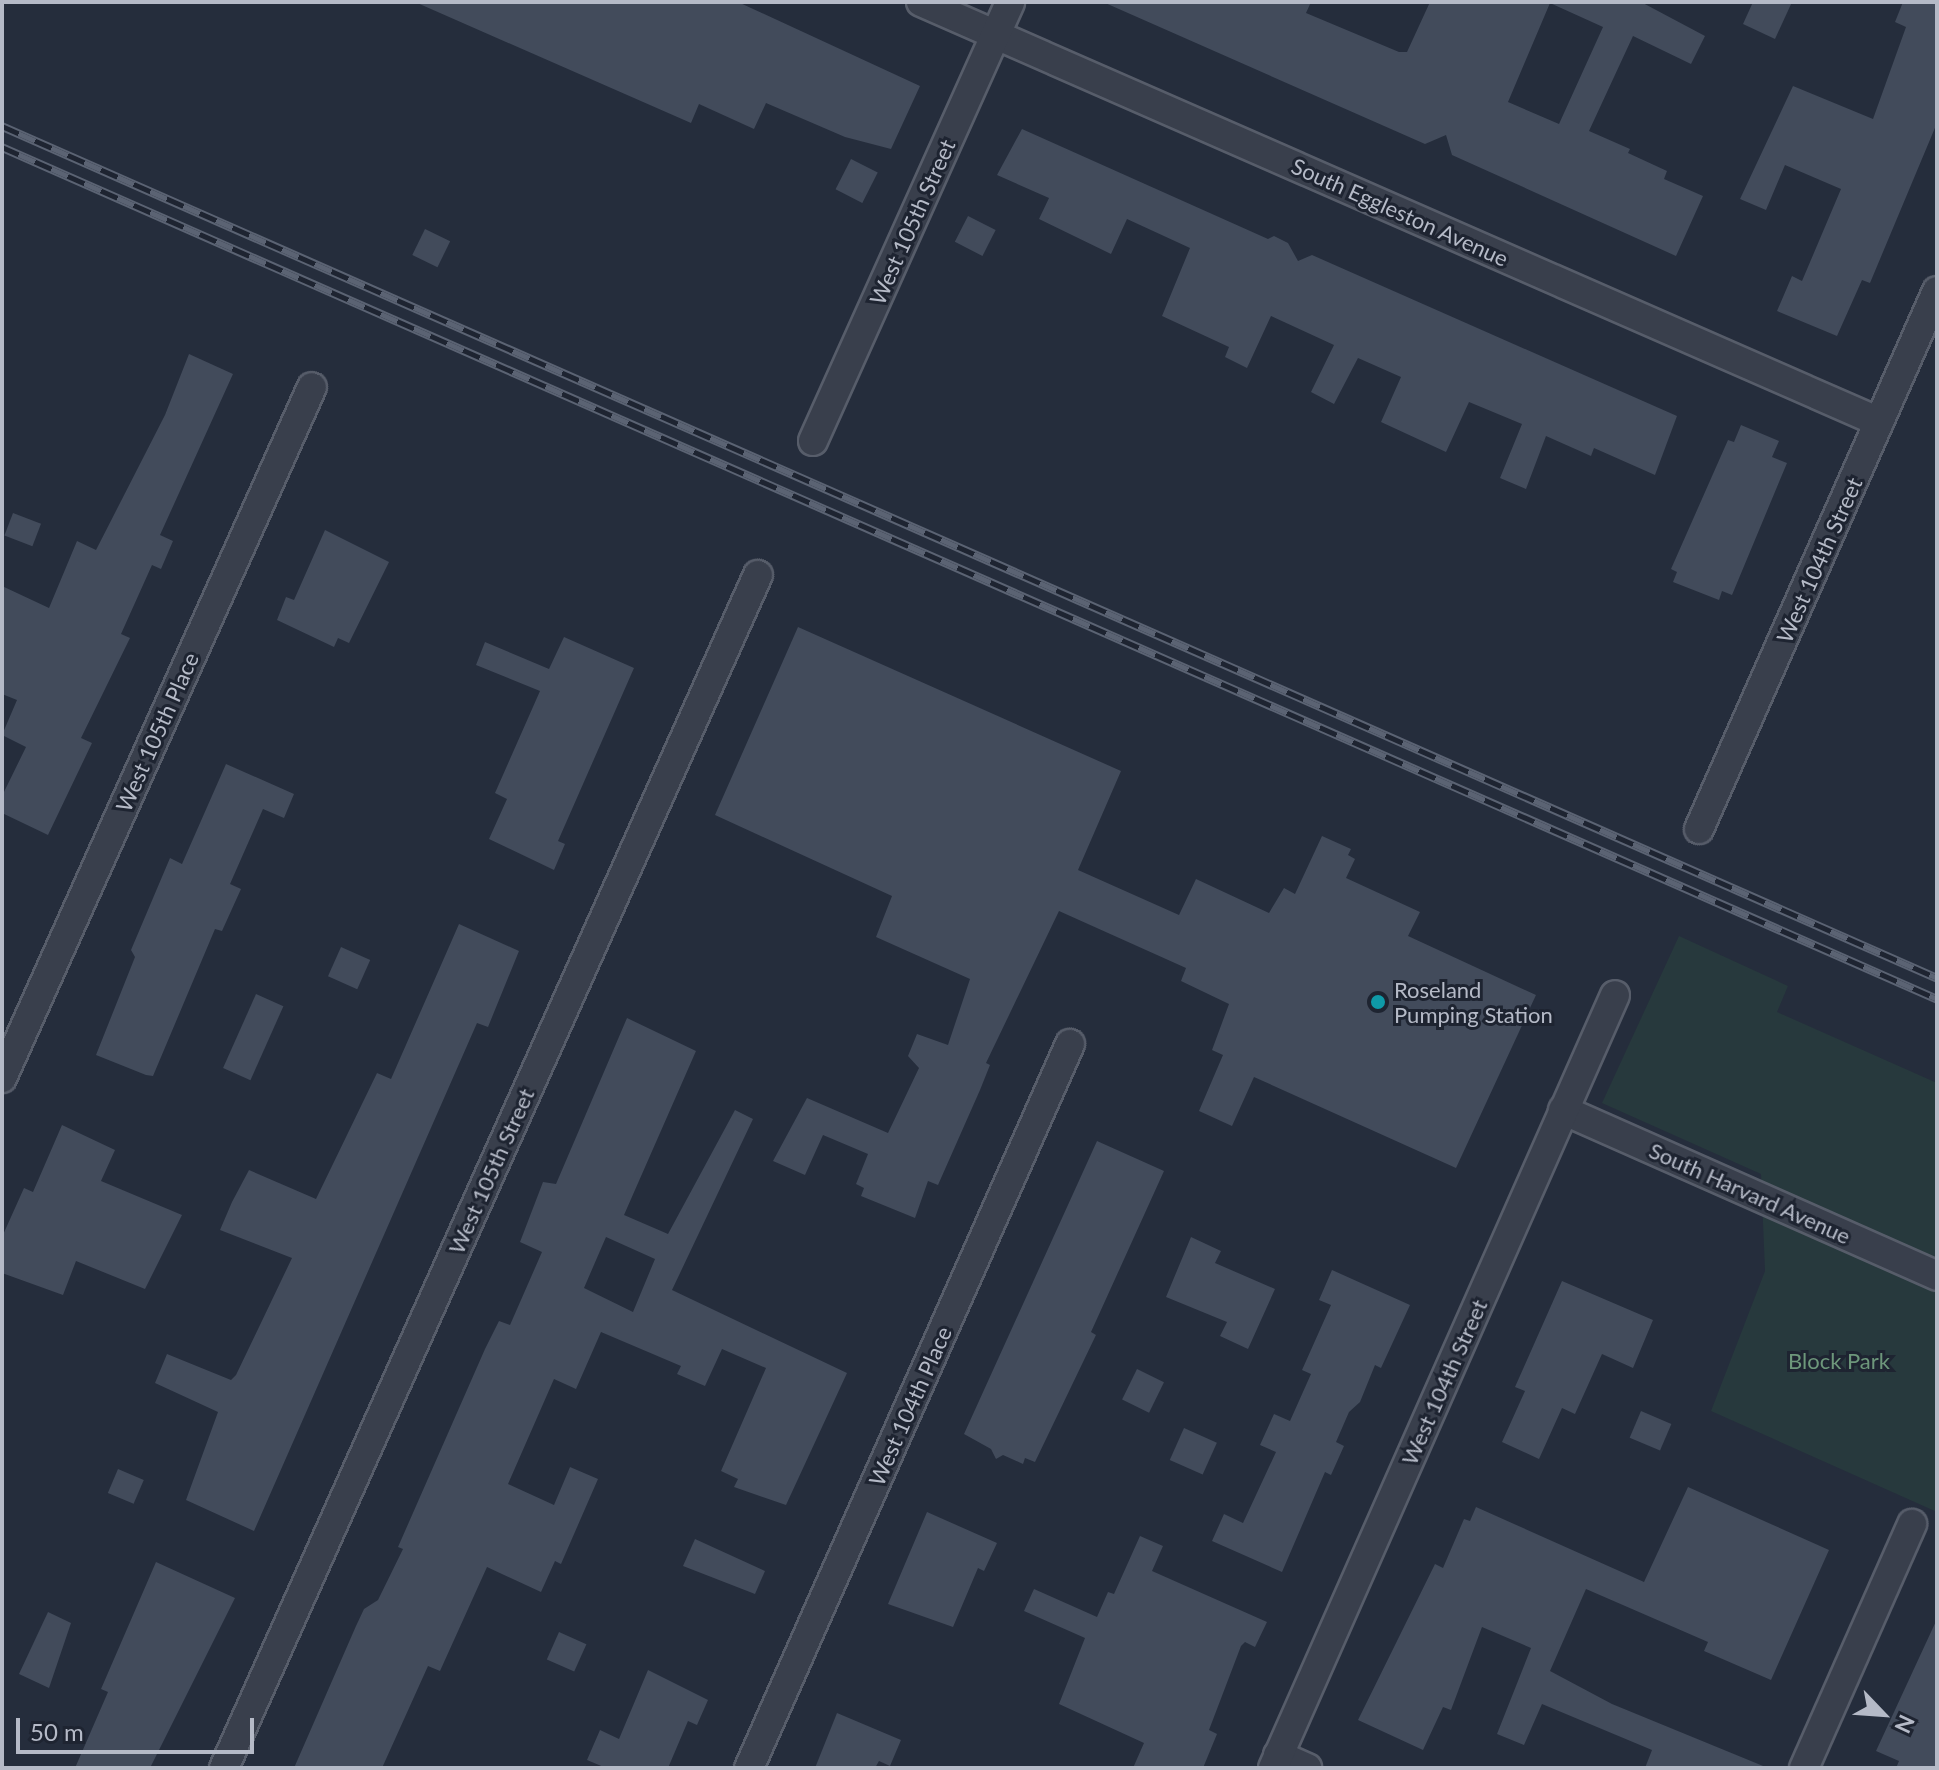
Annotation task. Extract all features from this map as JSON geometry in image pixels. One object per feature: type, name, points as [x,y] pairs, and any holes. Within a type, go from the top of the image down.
[{"type":"street","name":"South Eggleston Avenue","points":[[921,2],[1879,422]]},
{"type":"street","name":"West 105th Street","points":[[813,441],[1010,2]]},
{"type":"street","name":"West 104th Street","points":[[1699,829],[1937,291]]},
{"type":"street","name":"West 105th Place","points":[[2,1078],[312,387]]},
{"type":"street","name":"West 105th Street","points":[[224,1768],[758,575]]},
{"type":"street","name":"West 104th Street","points":[[1276,1762],[1615,995]]},
{"type":"street","name":"West 104th Place","points":[[749,1768],[1070,1044]]},
{"type":"street","name":"South Harvard Avenue","points":[[1563,1110],[1937,1276]]},
{"type":"street","points":[[1804,1768],[1912,1524]]},
{"type":"street","points":[[1276,1762],[1307,1768]]},
{"type":"green space","name":"Block Park","points":[[1679,936],[1788,986],[1777,1012],[1937,1083],[1937,1512],[1711,1411],[1765,1271],[1761,1174],[1602,1103]]},
{"type":"building","points":[[415,2],[738,2],[920,86],[891,149],[845,137],[766,103],[754,129],[699,104],[691,123]]},
{"type":"building","points":[[1103,2],[1311,2],[1306,13],[1399,52],[1407,52],[1430,2],[1641,2],[1705,36],[1691,64],[1633,36],[1589,131],[1630,149],[1628,153],[1667,171],[1664,179],[1703,196],[1676,256],[1452,155],[1446,135],[1425,144]],"holes":[[[1550,3],[1603,27],[1559,124],[1508,102]]]},
{"type":"building","points":[[1753,2],[1792,2],[1775,39],[1743,24]]},
{"type":"building","points":[[1903,2],[1937,2],[1937,123],[1870,283],[1862,280],[1837,336],[1777,311],[1792,276],[1802,281],[1841,189],[1785,165],[1766,210],[1740,199],[1793,86],[1873,119],[1906,27],[1895,22]]},
{"type":"building","points":[[1022,129],[1268,239],[1274,236],[1288,243],[1298,261],[1312,255],[1677,416],[1655,475],[1594,448],[1591,456],[1546,436],[1526,489],[1500,478],[1522,424],[1469,402],[1446,452],[1381,422],[1401,377],[1358,358],[1334,404],[1311,392],[1334,345],[1271,316],[1247,368],[1225,357],[1229,347],[1162,316],[1190,248],[1127,219],[1111,254],[1039,219],[1049,198],[997,175]]},
{"type":"building","points":[[851,159],[878,173],[862,203],[836,189]]},
{"type":"building","points":[[968,216],[996,230],[982,256],[955,242]]},
{"type":"building","points":[[425,229],[450,241],[437,267],[412,255]]},
{"type":"building","points":[[189,354],[233,374],[160,535],[173,541],[161,569],[152,565],[121,634],[130,638],[81,738],[92,743],[48,835],[2,813],[2,796],[26,747],[2,735],[17,700],[2,694],[2,586],[49,608],[77,541],[96,550],[165,415]]},
{"type":"building","points":[[1741,425],[1779,441],[1772,457],[1787,463],[1732,595],[1722,591],[1719,600],[1673,582],[1677,572],[1671,569],[1728,440],[1734,442]]},
{"type":"building","points":[[13,513],[41,524],[32,546],[4,535]]},
{"type":"building","points":[[325,530],[389,562],[349,643],[338,638],[334,647],[277,620],[286,597],[294,600]]},
{"type":"building","points":[[798,627],[1121,771],[1078,870],[1179,915],[1196,879],[1269,913],[1284,888],[1295,894],[1322,836],[1351,849],[1348,855],[1355,859],[1346,878],[1420,912],[1408,936],[1536,995],[1456,1168],[1254,1077],[1232,1126],[1199,1111],[1223,1055],[1212,1050],[1229,1004],[1181,981],[1186,968],[1059,911],[986,1063],[990,1065],[938,1185],[928,1181],[915,1218],[861,1196],[864,1188],[856,1184],[868,1154],[823,1135],[805,1175],[773,1161],[807,1098],[888,1133],[919,1068],[908,1056],[917,1034],[948,1045],[970,979],[876,937],[892,896],[715,815]]},
{"type":"building","points":[[564,637],[634,668],[558,841],[565,844],[554,870],[489,839],[507,799],[495,793],[540,691],[476,665],[485,642],[549,669]]},
{"type":"building","points":[[226,764],[294,794],[284,818],[263,809],[230,884],[241,889],[222,931],[215,929],[153,1076],[146,1075],[96,1055],[135,957],[131,950],[170,858],[182,864]]},
{"type":"building","points":[[459,924],[519,951],[488,1027],[477,1023],[254,1531],[186,1500],[218,1412],[155,1383],[167,1354],[231,1380],[236,1375],[292,1258],[220,1230],[232,1202],[249,1170],[316,1199],[377,1073],[391,1079]]},
{"type":"building","points":[[341,947],[370,960],[357,989],[328,976]]},
{"type":"building","points":[[256,994],[283,1006],[250,1080],[223,1068]]},
{"type":"building","points":[[627,1018],[696,1051],[624,1215],[668,1234],[735,1110],[753,1119],[672,1290],[847,1373],[786,1505],[734,1487],[738,1479],[721,1471],[766,1368],[722,1349],[705,1386],[677,1374],[681,1366],[601,1332],[576,1389],[554,1379],[508,1484],[554,1505],[570,1467],[598,1479],[561,1564],[555,1561],[541,1592],[487,1567],[440,1671],[428,1666],[382,1768],[294,1768],[364,1609],[378,1600],[403,1549],[398,1547],[485,1349],[499,1321],[510,1325],[542,1252],[520,1242],[543,1182],[556,1184]],"holes":[[[606,1237],[655,1259],[633,1312],[584,1288]]]},
{"type":"building","points":[[62,1125],[115,1150],[101,1181],[182,1215],[145,1289],[76,1261],[63,1295],[2,1273],[2,1237],[24,1188],[33,1192]]},
{"type":"building","points":[[1097,1141],[1164,1171],[1091,1332],[1096,1335],[1035,1462],[1025,1458],[1023,1464],[1003,1455],[996,1459],[991,1449],[964,1434]]},
{"type":"building","points":[[1191,1237],[1221,1251],[1215,1263],[1275,1289],[1248,1349],[1220,1336],[1227,1322],[1166,1297]]},
{"type":"building","points":[[1332,1270],[1410,1305],[1381,1368],[1375,1365],[1360,1402],[1349,1412],[1336,1442],[1344,1446],[1331,1475],[1325,1472],[1282,1572],[1212,1541],[1224,1514],[1243,1523],[1276,1452],[1260,1445],[1274,1414],[1290,1421],[1311,1374],[1302,1370],[1331,1305],[1319,1300]]},
{"type":"building","points":[[1562,1281],[1653,1320],[1633,1368],[1602,1354],[1575,1414],[1562,1408],[1539,1459],[1502,1442],[1525,1391],[1515,1387]]},
{"type":"building","points":[[1137,1369],[1164,1382],[1149,1413],[1122,1400]]},
{"type":"building","points":[[1641,1411],[1671,1424],[1660,1451],[1630,1438]]},
{"type":"building","points":[[1184,1428],[1217,1443],[1203,1475],[1170,1460]]},
{"type":"building","points":[[118,1469],[144,1480],[134,1504],[108,1493]]},
{"type":"building","points":[[1688,1487],[1829,1550],[1771,1680],[1704,1651],[1708,1642],[1586,1589],[1550,1671],[1612,1704],[1768,1768],[1645,1768],[1652,1750],[1542,1704],[1524,1745],[1497,1734],[1531,1648],[1482,1627],[1451,1710],[1443,1707],[1423,1750],[1358,1720],[1435,1564],[1443,1568],[1464,1519],[1470,1521],[1476,1507],[1644,1582]]},
{"type":"building","points":[[927,1512],[997,1543],[984,1571],[978,1568],[953,1627],[888,1604]]},
{"type":"building","points":[[1140,1536],[1163,1546],[1152,1571],[1267,1622],[1255,1647],[1245,1642],[1241,1646],[1209,1730],[1217,1734],[1203,1768],[1133,1768],[1144,1743],[1059,1704],[1085,1638],[1024,1611],[1034,1589],[1097,1617],[1108,1592],[1114,1594]]},
{"type":"building","points":[[695,1539],[765,1571],[755,1594],[683,1566]]},
{"type":"building","points":[[156,1562],[235,1598],[150,1768],[75,1768],[108,1692],[101,1689]]},
{"type":"building","points":[[48,1612],[71,1623],[49,1688],[19,1674]]},
{"type":"building","points":[[1937,1619],[1937,1768],[1896,1768],[1899,1761],[1876,1751]]},
{"type":"building","points":[[559,1632],[586,1644],[574,1672],[547,1659]]},
{"type":"building","points":[[648,1670],[708,1700],[697,1725],[688,1721],[668,1768],[606,1768],[587,1760],[600,1730],[619,1739]]},
{"type":"building","points":[[837,1713],[901,1740],[890,1766],[879,1761],[875,1768],[815,1768]]},
{"type":"railway","points":[[2,126],[1937,978]]},
{"type":"railway","points":[[2,147],[1937,999]]},
{"type":"place","name":"Roseland Pumping Station","points":[[1378,1002]]}]
